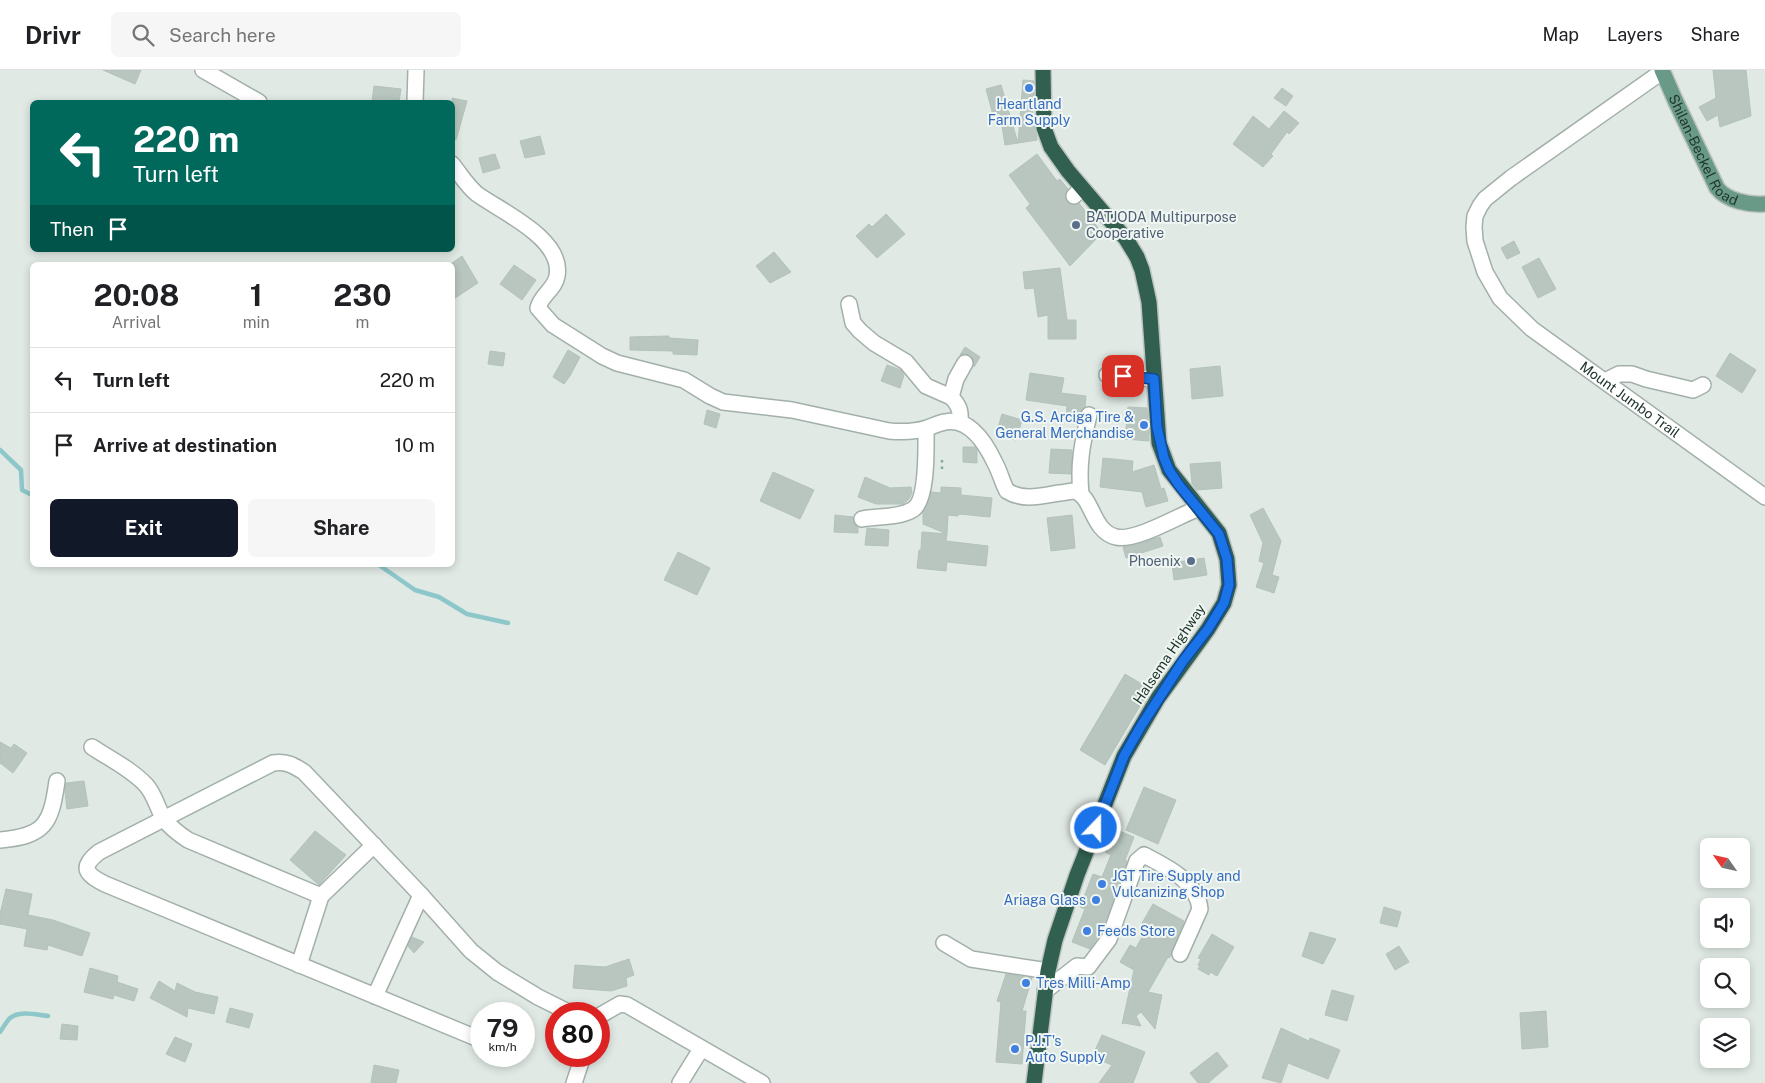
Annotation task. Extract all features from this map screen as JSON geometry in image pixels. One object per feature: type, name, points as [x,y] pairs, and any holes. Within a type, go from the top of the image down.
[{"type":"highway","name":"Halsema Highway","points":[[1034,1083],[1048,970],[1055,940],[1077,875],[1124,756],[1158,698],[1208,629],[1224,603],[1229,585],[1228,570],[1219,534],[1179,485],[1164,458],[1157,427],[1149,302],[1142,270],[1137,257],[1126,239],[1078,192],[1047,139],[1043,113],[1043,70]]},
{"type":"main road","name":"Shilan-Beckel Road","points":[[1663,70],[1675,100],[1722,195],[1732,200],[1757,205],[1765,204]]},
{"type":"street","points":[[202,70],[255,100]]},
{"type":"street","points":[[415,100],[416,70]]},
{"type":"street","name":"Mount Jumbo Trail","points":[[1663,70],[1511,178],[1485,199],[1475,216],[1475,241],[1485,272],[1500,298],[1532,329],[1765,497]]},
{"type":"street","points":[[455,168],[476,193],[533,231],[546,243],[557,264],[557,275],[554,286],[540,300],[538,308],[553,326],[602,356],[617,362],[684,380],[723,402],[792,410],[889,431],[902,432],[926,429],[942,422],[954,420],[960,422],[970,427],[983,441],[996,464],[1007,491],[1020,497],[1034,497],[1073,491],[1081,494],[1102,529],[1116,538],[1125,538],[1144,533],[1198,508]]},
{"type":"street","points":[[849,304],[853,323],[860,331],[874,343],[906,362],[926,386],[952,397],[960,407],[960,422]]},
{"type":"street","points":[[952,397],[956,379],[965,363]]},
{"type":"street","points":[[1605,381],[1619,374],[1632,374],[1693,390],[1703,385]]},
{"type":"street","points":[[1107,375],[1154,379]]},
{"type":"street","points":[[1081,494],[1079,475],[1080,455],[1089,415]]},
{"type":"street","points":[[862,519],[900,514],[916,508],[921,500],[926,454],[926,429]]},
{"type":"street","points":[[92,747],[128,769],[146,785],[155,798],[164,819],[188,840],[321,896]]},
{"type":"street","points":[[470,1035],[114,888],[90,875],[87,865],[90,859],[99,852],[273,763],[283,762],[294,765],[304,772],[374,845],[471,951],[498,972],[549,1002]]},
{"type":"street","points":[[0,840],[36,832],[44,824],[51,815],[56,781]]},
{"type":"street","points":[[299,965],[321,896],[374,845]]},
{"type":"street","points":[[1045,992],[1077,966],[1088,967],[1099,954],[1109,939],[1137,861],[1144,856],[1165,866],[1183,878],[1190,885],[1199,901],[1200,909],[1180,954]]},
{"type":"street","points":[[375,996],[421,895]]},
{"type":"street","points":[[944,943],[971,960],[1048,970]]},
{"type":"street","points":[[610,1010],[620,1004],[626,1005],[762,1083]]},
{"type":"street","points":[[680,1083],[701,1049]]},
{"type":"street","points":[[574,1083],[579,1067]]},
{"type":"building","points":[[103,70],[141,70],[135,84]]},
{"type":"building","points":[[1713,70],[1746,70],[1751,116],[1720,127],[1718,115],[1707,121],[1699,107],[1716,98]]},
{"type":"building","points":[[1023,80],[1034,81],[1034,97],[1030,96],[1037,140],[1018,143]]},
{"type":"building","points":[[1001,85],[1018,143],[1005,145],[1000,113],[993,115],[986,89]]},
{"type":"building","points":[[374,86],[401,89],[399,100],[372,100]]},
{"type":"building","points":[[1282,88],[1293,96],[1286,106],[1274,98]]},
{"type":"building","points":[[452,98],[467,101],[456,140],[455,100],[452,100]]},
{"type":"building","points":[[1284,111],[1299,123],[1289,134],[1287,132],[1271,154],[1273,156],[1263,167],[1233,144],[1253,116],[1269,129]]},
{"type":"building","points":[[540,136],[545,154],[525,158],[520,141]]},
{"type":"building","points":[[495,154],[500,168],[483,173],[479,158]]},
{"type":"building","points":[[1037,154],[1057,181],[1060,179],[1068,189],[1065,194],[1067,202],[1072,205],[1079,203],[1102,233],[1070,266],[1026,208],[1030,204],[1009,175]]},
{"type":"building","points":[[886,214],[905,234],[877,258],[856,236],[869,224],[872,227]]},
{"type":"building","points":[[1514,241],[1520,253],[1507,259],[1501,248]]},
{"type":"building","points":[[774,252],[791,272],[770,283],[756,266]]},
{"type":"building","points":[[462,256],[478,283],[455,298],[455,262],[453,262]]},
{"type":"building","points":[[1539,258],[1556,289],[1538,298],[1522,267]]},
{"type":"building","points":[[514,265],[536,280],[522,300],[500,284]]},
{"type":"building","points":[[1060,268],[1067,320],[1076,320],[1076,339],[1048,339],[1048,315],[1038,317],[1034,288],[1025,289],[1023,272]]},
{"type":"building","points":[[669,336],[669,338],[698,340],[697,355],[673,354],[673,351],[630,350],[630,337]]},
{"type":"building","points":[[965,347],[980,357],[974,367],[973,359],[970,355],[960,355]]},
{"type":"building","points":[[568,350],[580,357],[564,384],[553,377]]},
{"type":"building","points":[[490,351],[505,353],[503,366],[488,364]]},
{"type":"building","points":[[1730,353],[1756,370],[1742,393],[1716,376]]},
{"type":"building","points":[[887,365],[901,370],[904,375],[900,388],[881,381]]},
{"type":"building","points":[[1220,366],[1223,396],[1192,399],[1190,369]]},
{"type":"building","points":[[1030,373],[1064,378],[1061,393],[1086,396],[1085,407],[1080,412],[1078,419],[1066,418],[1067,406],[1026,400]]},
{"type":"building","points":[[1128,407],[1147,408],[1149,441],[1125,439]]},
{"type":"building","points":[[707,410],[720,414],[716,428],[704,424]]},
{"type":"building","points":[[1002,414],[1022,420],[1016,440],[996,434]]},
{"type":"building","points":[[963,447],[975,447],[977,450],[977,463],[963,462]]},
{"type":"building","points":[[1051,449],[1072,450],[1071,474],[1049,473]]},
{"type":"building","points":[[1103,458],[1133,461],[1132,472],[1154,465],[1161,489],[1164,488],[1168,501],[1146,507],[1142,492],[1100,487]]},
{"type":"building","points":[[1220,462],[1222,488],[1197,490],[1192,483],[1190,464]]},
{"type":"building","points":[[773,472],[814,490],[800,519],[760,501]]},
{"type":"building","points":[[865,477],[890,488],[911,487],[912,493],[903,504],[876,504],[858,497]]},
{"type":"building","points":[[941,487],[961,488],[961,495],[992,498],[990,517],[959,514],[958,516],[948,515],[947,534],[923,524],[923,512],[931,492],[941,493]]},
{"type":"building","points":[[1263,508],[1281,541],[1272,575],[1279,577],[1274,593],[1256,587],[1264,563],[1259,561],[1263,543],[1250,515]]},
{"type":"building","points":[[835,515],[853,517],[858,533],[834,532]]},
{"type":"building","points":[[1072,515],[1075,548],[1051,551],[1047,518]]},
{"type":"building","points":[[867,528],[889,530],[888,546],[865,545]]},
{"type":"building","points":[[922,532],[947,534],[946,541],[988,546],[986,566],[947,562],[946,571],[917,568]]},
{"type":"building","points":[[1160,537],[1163,546],[1126,558],[1123,547]]},
{"type":"building","points":[[678,552],[710,568],[697,595],[664,580]]},
{"type":"building","points":[[1204,558],[1207,575],[1174,580],[1172,563]]},
{"type":"building","points":[[1125,674],[1150,689],[1105,765],[1080,750]]},
{"type":"building","points":[[0,742],[11,748],[14,744],[27,753],[13,773],[0,763]]},
{"type":"building","points":[[84,781],[88,806],[67,809],[66,783]]},
{"type":"building","points":[[1144,787],[1176,800],[1158,844],[1126,830]]},
{"type":"building","points":[[1114,829],[1134,837],[1107,917],[1090,949],[1072,942],[1085,909],[1080,907],[1093,874],[1102,877],[1111,855],[1105,852]]},
{"type":"building","points":[[315,831],[346,855],[319,885],[290,860]]},
{"type":"building","points":[[6,889],[32,894],[28,915],[53,920],[90,933],[82,956],[48,945],[47,950],[24,946],[27,929],[0,924],[0,914]]},
{"type":"building","points":[[1153,904],[1184,921],[1171,955],[1148,992],[1162,995],[1155,1029],[1141,1012],[1136,1016],[1141,1026],[1122,1024],[1134,970],[1120,962],[1130,945],[1136,948],[1147,928],[1141,925]]},
{"type":"building","points":[[1384,907],[1401,912],[1397,927],[1380,923]]},
{"type":"building","points":[[1310,932],[1336,939],[1323,964],[1302,956]]},
{"type":"building","points":[[1212,934],[1234,947],[1217,976],[1210,972],[1209,975],[1198,969],[1201,959],[1198,958]]},
{"type":"building","points":[[412,937],[424,942],[414,953],[408,946]]},
{"type":"building","points":[[1399,946],[1409,962],[1395,970],[1386,954]]},
{"type":"building","points":[[629,959],[634,975],[626,978],[627,986],[611,991],[573,988],[575,965],[605,967]]},
{"type":"building","points":[[90,968],[118,976],[117,982],[138,989],[134,1001],[114,995],[113,999],[84,992]]},
{"type":"building","points":[[1006,974],[1032,978],[1022,1011],[1026,1011],[1022,1064],[996,1062],[1001,1002],[997,1001]]},
{"type":"building","points":[[159,981],[175,991],[177,983],[195,992],[218,997],[214,1014],[188,1008],[187,1017],[150,998]]},
{"type":"building","points":[[1332,990],[1354,996],[1347,1021],[1325,1015]]},
{"type":"building","points":[[230,1008],[253,1014],[249,1028],[226,1022]]},
{"type":"building","points":[[1546,1011],[1548,1047],[1522,1049],[1520,1013]]},
{"type":"building","points":[[62,1024],[78,1026],[77,1040],[60,1039]]},
{"type":"building","points":[[1281,1028],[1309,1041],[1310,1038],[1340,1050],[1328,1079],[1288,1063],[1281,1083],[1262,1078]]},
{"type":"building","points":[[1102,1035],[1145,1052],[1133,1083],[1099,1083],[1112,1065],[1092,1057]]},
{"type":"building","points":[[175,1037],[192,1044],[185,1062],[166,1054]]},
{"type":"building","points":[[1217,1052],[1228,1066],[1208,1083],[1198,1083],[1190,1073]]},
{"type":"building","points":[[374,1065],[399,1070],[396,1083],[371,1083]]},
{"type":"waterway","points":[[0,450],[21,470],[22,490],[30,494]]},
{"type":"waterway","points":[[382,567],[415,590],[439,597],[467,614],[508,623]]},
{"type":"waterway","points":[[0,1032],[10,1018],[19,1014],[48,1016]]},
{"type":"tunnel","points":[[1057,212],[1074,196]]},
{"type":"place","name":"Heartland Farm Supply","points":[[1029,88]]},
{"type":"place","name":"BATJODA Multipurpose Cooperative","points":[[1076,225]]},
{"type":"place","name":"G.S. Arciga Tire & General Merchandise","points":[[1144,425]]},
{"type":"place","name":"Phoenix","points":[[1191,561]]},
{"type":"place","name":"JGT Tire Supply and Vulcanizing Shop","points":[[1102,884]]},
{"type":"place","name":"Ariaga Glass","points":[[1096,900]]},
{"type":"place","name":"Feeds Store","points":[[1087,931]]},
{"type":"place","name":"Tres Milli-Amp","points":[[1026,983]]},
{"type":"place","name":"P.J.T's Auto Supply","points":[[1015,1049]]},
{"type":"route","points":[[1096,828],[1124,756],[1158,698],[1208,629],[1224,603],[1229,585],[1227,559],[1219,534],[1179,485],[1164,458],[1159,443],[1154,379],[1123,376]]}]
